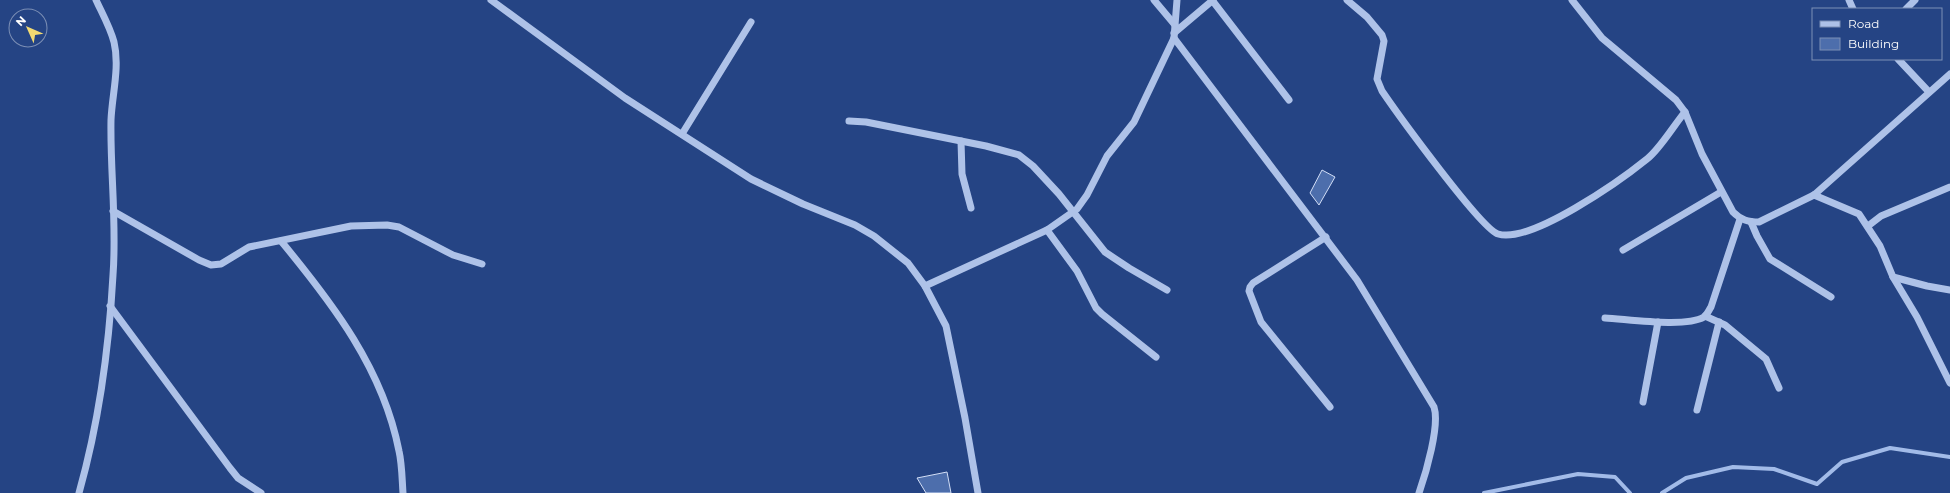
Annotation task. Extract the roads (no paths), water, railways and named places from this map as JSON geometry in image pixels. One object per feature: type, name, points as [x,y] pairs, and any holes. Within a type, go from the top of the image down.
[{"type":"street","points":[[79,493],[89,460],[98,414],[105,367],[114,274],[111,120],[115,55],[114,42],[96,0]]},
{"type":"street","points":[[491,0],[564,51],[625,98],[751,179],[803,204],[855,225],[874,236],[908,262],[925,286],[946,326],[965,418],[978,493]]},
{"type":"street","points":[[1154,0],[1175,25]]},
{"type":"street","points":[[925,286],[1047,230],[1073,213],[1087,194],[1107,156],[1134,122],[1174,36],[1177,0]]},
{"type":"street","points":[[1174,36],[1213,0],[1289,100]]},
{"type":"street","points":[[1347,0],[1367,17],[1382,35],[1384,41],[1377,78],[1382,91],[1462,197],[1488,228],[1498,234],[1518,233],[1549,223],[1597,195],[1648,158],[1685,112]]},
{"type":"street","points":[[1572,0],[1602,38],[1616,52],[1662,87],[1685,112],[1702,154],[1721,192],[1733,212],[1740,219],[1751,222],[1759,222],[1814,195],[1950,74]]},
{"type":"street","points":[[1907,8],[1915,0]]},
{"type":"street","points":[[682,134],[751,22]]},
{"type":"street","points":[[1174,36],[1272,170],[1357,280],[1434,407],[1436,415],[1434,428],[1428,462],[1419,493]]},
{"type":"street","points":[[1899,60],[1929,92]]},
{"type":"street","points":[[849,121],[866,122],[986,146],[1019,155],[1033,166],[1059,194],[1105,252],[1167,290]]},
{"type":"street","points":[[961,141],[962,174],[971,208]]},
{"type":"street","points":[[1868,226],[1881,216],[1950,187]]},
{"type":"street","points":[[1623,250],[1721,192]]},
{"type":"street","points":[[1814,195],[1859,214],[1868,226],[1880,246],[1893,276],[1917,317],[1950,383]]},
{"type":"street","points":[[113,211],[199,260],[211,265],[221,264],[250,247],[281,242],[351,226],[387,224],[399,227],[453,255],[482,264]]},
{"type":"street","points":[[1605,318],[1658,322],[1694,321],[1705,316],[1711,307],[1740,219]]},
{"type":"street","points":[[1751,222],[1770,259],[1831,297]]},
{"type":"street","points":[[1047,230],[1077,271],[1099,311],[1156,357]]},
{"type":"street","points":[[1326,238],[1253,283],[1249,291],[1261,322],[1330,407]]},
{"type":"street","points":[[281,242],[340,315],[371,370],[385,399],[394,428],[400,452],[403,493]]},
{"type":"street","points":[[1893,276],[1927,286],[1950,290]]},
{"type":"street","points":[[110,306],[230,468],[238,478],[257,492]]},
{"type":"street","points":[[1705,316],[1725,325],[1766,359],[1779,388]]},
{"type":"street","points":[[1644,402],[1658,322]]},
{"type":"street","points":[[1697,410],[1719,322]]},
{"type":"waterway","points":[[1662,493],[1686,478],[1733,467],[1774,469],[1817,484],[1842,462],[1890,448],[1950,457]]},
{"type":"waterway","points":[[1484,493],[1578,474],[1615,477],[1630,493]]}]
